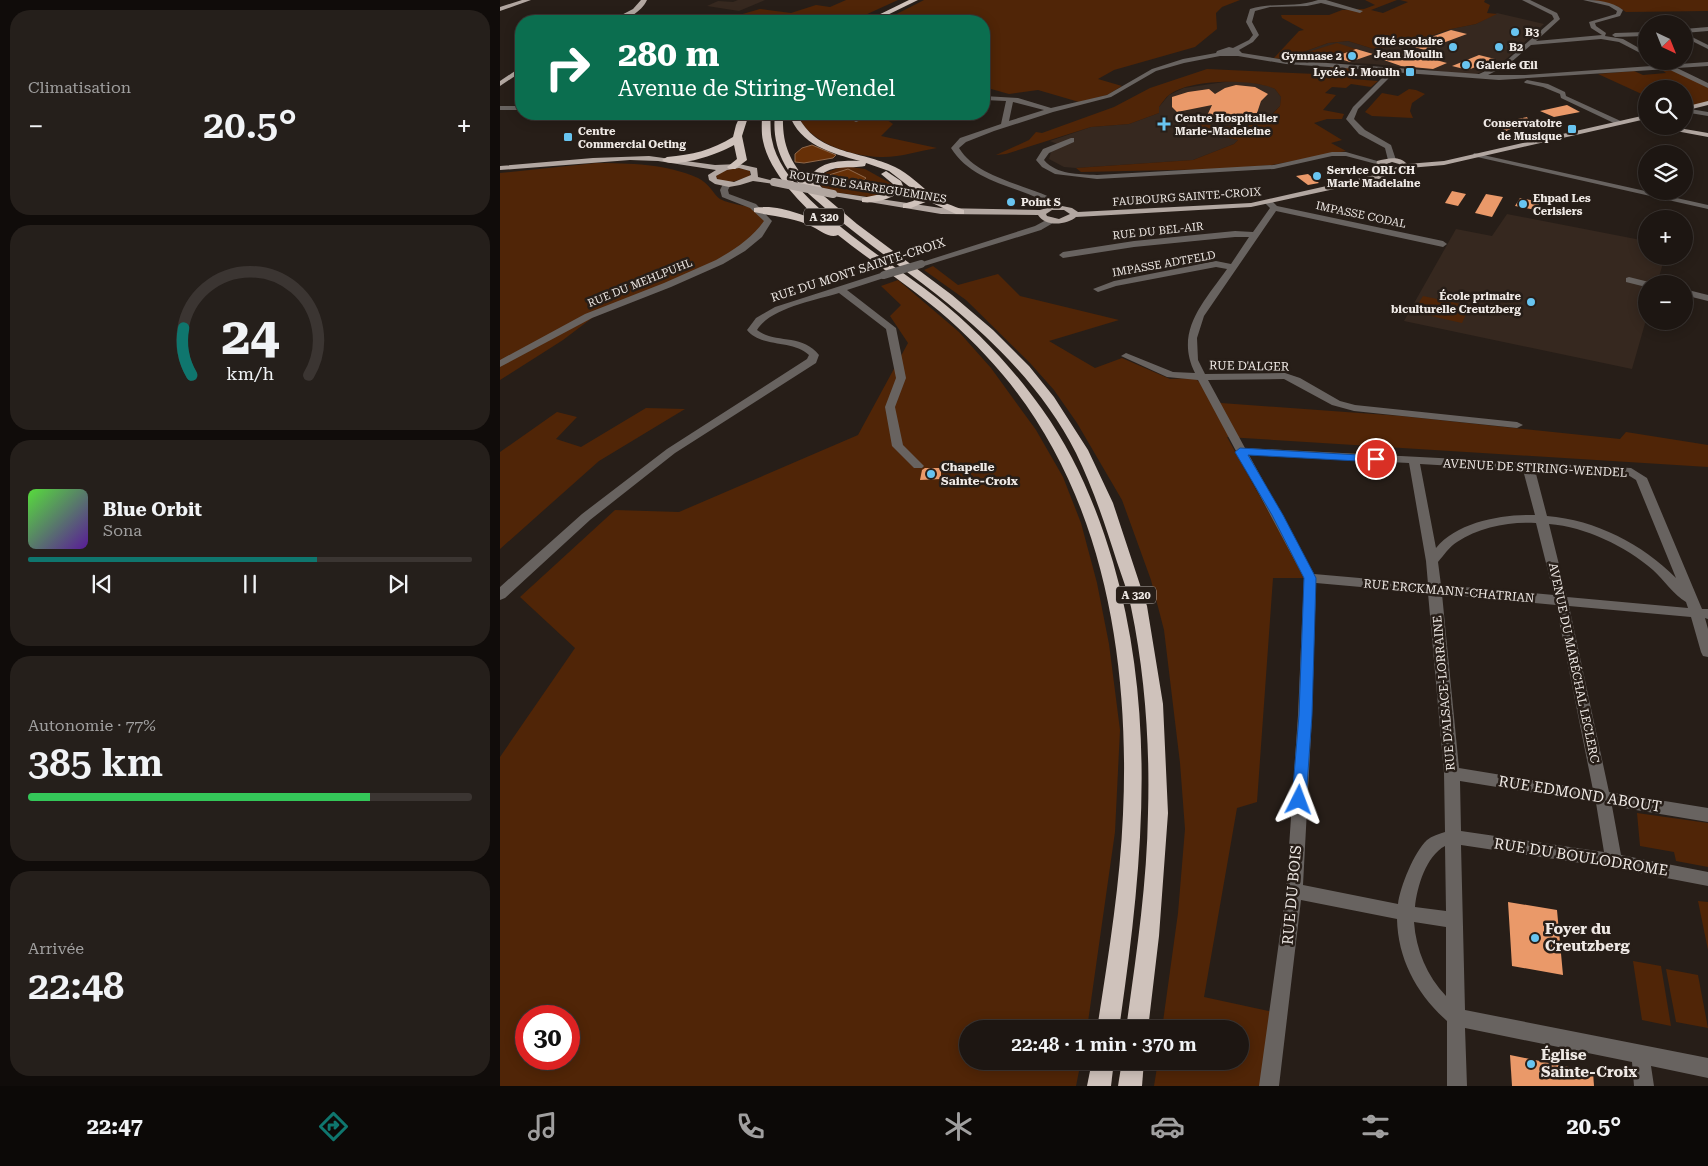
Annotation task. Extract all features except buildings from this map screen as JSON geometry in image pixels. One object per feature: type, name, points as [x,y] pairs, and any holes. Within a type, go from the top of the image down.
[{"type":"highway","points":[[873,15],[904,0]]},
{"type":"highway","points":[[883,15],[915,0]]},
{"type":"highway","points":[[728,167],[742,160],[736,139],[742,120]]},
{"type":"highway","name":"A 320","points":[[766,120],[766,134],[770,151],[779,169],[796,191],[816,210],[935,301],[978,342],[1026,397],[1063,454],[1087,506],[1118,608],[1132,704],[1134,813],[1122,933],[1109,1020]]},
{"type":"highway","name":"A 320","points":[[779,120],[778,133],[782,150],[790,166],[817,197],[948,297],[989,333],[1025,369],[1049,400],[1081,450],[1106,502],[1139,606],[1154,704],[1158,813],[1149,936],[1138,1020]]},
{"type":"highway","points":[[796,120],[803,132],[814,141],[829,148],[890,168],[924,193],[960,212]]},
{"type":"highway","points":[[664,162],[708,154],[725,148],[736,139]]},
{"type":"highway","points":[[817,197],[821,193],[814,183],[815,175],[820,171],[843,164],[856,163],[874,168],[898,183],[899,188],[889,195],[865,200]]},
{"type":"highway","points":[[907,206],[922,201],[925,198],[924,193]]},
{"type":"highway","points":[[758,210],[778,210],[821,226],[861,252],[877,258]]},
{"type":"highway","points":[[1099,1086],[1102,1070]]},
{"type":"highway","points":[[1130,1086],[1132,1070]]},
{"type":"main road","points":[[500,9],[528,0]]},
{"type":"main road","points":[[626,15],[634,11],[645,0]]},
{"type":"main road","points":[[500,84],[515,73]]},
{"type":"main road","points":[[1693,107],[1708,103]]},
{"type":"main road","points":[[1383,166],[1399,170],[1406,166],[1429,165],[1638,119]]},
{"type":"main road","points":[[1624,122],[1638,124]]},
{"type":"main road","points":[[1693,133],[1708,135]]},
{"type":"main road","points":[[500,168],[593,159],[628,158],[745,167],[754,170],[756,173],[752,178],[740,183],[727,184],[716,182],[713,180],[712,175]]},
{"type":"main road","points":[[1383,166],[1392,160],[1402,162],[1406,166]]},
{"type":"main road","points":[[664,162],[712,175],[728,167]]},
{"type":"main road","name":"FAUBOURG SAINTE-CROIX","points":[[1050,221],[1065,221],[1074,215],[1271,205],[1373,178],[1381,175],[1383,166]]},
{"type":"main road","name":"ROUTE DE SARREGUEMINES","points":[[752,178],[865,200],[907,206],[960,212],[1042,213]]},
{"type":"main road","points":[[1050,221],[1043,217],[1042,213],[1045,210],[1057,207],[1073,211],[1074,215]]},
{"type":"street","points":[[1237,52],[1256,35],[1249,22],[1252,10],[1263,6],[1292,2],[1312,3],[1322,0],[1360,11]]},
{"type":"street","points":[[1480,77],[1507,63],[1557,19],[1557,16],[1525,0]]},
{"type":"street","points":[[1586,0],[1611,5],[1620,10],[1618,15],[1592,22],[1593,27],[1603,36]]},
{"type":"street","points":[[1693,32],[1708,29]]},
{"type":"street","points":[[1530,43],[1603,36],[1618,38],[1638,35]]},
{"type":"street","points":[[1618,38],[1638,49]]},
{"type":"street","points":[[1693,38],[1708,47]]},
{"type":"street","points":[[1057,207],[1046,198],[996,179],[982,171],[988,164],[974,167],[958,154],[955,148],[963,140],[1004,125],[1051,110],[1109,96],[1154,70],[1183,61],[1237,52],[1286,62],[1480,77],[1525,78],[1638,69]]},
{"type":"street","points":[[1693,65],[1708,64]]},
{"type":"street","points":[[1390,69],[1388,76],[1353,110],[1350,119],[1362,132],[1388,147],[1392,160]]},
{"type":"street","points":[[1677,70],[1708,86]]},
{"type":"street","points":[[1480,77],[1488,80],[1538,83],[1563,93],[1563,97],[1624,122]]},
{"type":"street","points":[[990,98],[1010,99],[1051,110]]},
{"type":"street","points":[[1004,125],[1010,99]]},
{"type":"street","points":[[500,108],[515,108]]},
{"type":"street","points":[[1693,111],[1708,114]]},
{"type":"street","points":[[1071,140],[1046,151],[1040,160],[1042,164],[1045,167],[1069,175],[1097,177],[1274,166],[1332,154],[1346,154],[1383,166]]},
{"type":"street","points":[[1478,155],[1708,207]]},
{"type":"street","points":[[727,184],[724,190],[725,195],[758,210]]},
{"type":"street","name":"RUE DU BOIS","points":[[1269,1086],[1294,891],[1305,715],[1310,578],[1277,515],[1240,452],[1193,360],[1192,338],[1199,316],[1256,235],[1271,205]]},
{"type":"street","name":"IMPASSE CODAL","points":[[1271,205],[1443,244]]},
{"type":"street","name":"RUE DU MEHLPUHL","points":[[500,364],[568,326],[602,310],[717,264],[743,247],[765,228],[768,221],[758,210]]},
{"type":"street","name":"RUE DU MONT SAINTE-CROIX","points":[[500,595],[586,517],[671,451],[812,361],[814,355],[810,350],[798,344],[762,337],[752,330],[755,324],[764,316],[778,309],[840,289],[1038,228],[1050,221]]},
{"type":"street","name":"RUE DU BEL-AIR","points":[[1063,255],[1134,244],[1235,234],[1256,235]]},
{"type":"street","name":"IMPASSE ADTFELD","points":[[1098,289],[1114,284],[1216,264],[1234,267]]},
{"type":"street","points":[[1629,280],[1638,282]]},
{"type":"street","points":[[840,289],[891,328],[901,378],[890,407],[898,446],[918,466]]},
{"type":"street","points":[[1693,294],[1708,298]]},
{"type":"street","name":"RUE D'ALGER","points":[[1126,356],[1171,375],[1202,377],[1284,376],[1296,380],[1336,403],[1354,408],[1518,425]]},
{"type":"street","name":"AVENUE DE STIRING-WENDEL","points":[[1240,452],[1631,472],[1642,478],[1699,609],[1708,652]]},
{"type":"street","name":"RUE D'ALSACE-LORRAINE","points":[[1414,461],[1432,561],[1452,773],[1457,1086]]},
{"type":"street","name":"AVENUE DU MARÉCHAL LECLERC","points":[[1528,467],[1562,601],[1603,797],[1614,861]]},
{"type":"street","points":[[1432,561],[1450,541],[1478,527],[1506,520],[1542,520],[1570,524],[1622,544],[1662,570],[1699,609]]},
{"type":"street","name":"RUE ERCKMANN-CHATRIAN","points":[[1310,578],[1562,601],[1699,609]]},
{"type":"street","name":"RUE EDMOND ABOUT","points":[[1452,773],[1708,815]]},
{"type":"street","points":[[1454,837],[1438,840],[1427,852],[1411,882],[1404,913],[1406,943],[1419,974],[1435,997],[1456,1017],[1708,1068]]},
{"type":"street","name":"RUE DU BOULODROME","points":[[1454,837],[1614,861],[1708,879]]},
{"type":"street","points":[[1294,891],[1404,913],[1455,920]]},
{"type":"street","points":[[1640,1053],[1644,1086]]},
{"type":"shaded area","points":[[738,0],[765,0],[739,11],[707,6],[718,1],[733,2]]},
{"type":"shaded area","points":[[846,0],[898,0],[865,15],[739,15],[760,9],[791,13],[816,5],[830,7]]},
{"type":"shaded area","points":[[924,0],[1240,0],[1222,7],[1216,13],[1217,29],[1195,47],[1114,70],[1098,79],[1122,86],[1107,95],[1079,102],[1038,90],[1009,94],[990,89],[990,15],[895,15]]},
{"type":"shaded area","points":[[1365,0],[1397,0],[1371,10],[1383,13],[1408,2],[1400,0],[1485,0],[1484,2],[1490,5],[1487,13],[1497,14],[1476,24],[1451,29],[1419,40],[1404,40],[1377,50],[1348,41],[1328,43],[1295,55],[1319,63],[1274,58],[1299,31],[1304,30],[1282,18],[1281,15],[1329,15],[1342,10],[1364,9],[1375,5]]},
{"type":"shaded area","points":[[1592,0],[1708,0],[1708,11],[1626,12],[1617,6]]},
{"type":"shaded area","name":"Cité scolaire Jean Moulin","points":[[1497,13],[1544,24],[1502,63],[1474,75],[1373,64],[1319,63],[1294,55],[1328,43],[1348,41],[1377,50],[1404,40],[1419,40],[1451,29],[1476,24]]},
{"type":"shaded area","points":[[1337,43],[1356,49],[1320,62],[1298,55]]},
{"type":"shaded area","points":[[1330,67],[1352,68],[1352,79],[1378,81],[1371,87],[1351,84],[1346,88],[1332,87],[1325,93],[1336,95],[1323,110],[1344,114],[1342,119],[1327,119],[1314,123],[1342,140],[1331,143],[1346,151],[1272,165],[1220,169],[1081,172],[1076,168],[1193,160],[1234,144],[1238,140],[1194,130],[1198,124],[1253,125],[1262,122],[1280,106],[1281,97],[1275,89],[1252,83],[1221,82],[1205,83],[1178,90],[1165,99],[1159,107],[1159,113],[1129,124],[1091,127],[1006,154],[996,155],[1029,140],[1036,132],[1042,133],[1114,107],[1150,88],[1207,69],[1316,74],[1331,73]]},
{"type":"shaded area","points":[[1662,70],[1675,70],[1708,88],[1708,102],[1693,106],[1693,80],[1638,80],[1638,92],[1598,74],[1634,71],[1643,75],[1666,73]]},
{"type":"shaded area","name":"Centre Hospitalier Marie-Madeleine","points":[[1231,81],[1244,81],[1269,86],[1275,89],[1281,97],[1280,106],[1261,122],[1238,126],[1198,124],[1194,130],[1238,140],[1234,144],[1193,160],[1076,168],[1064,167],[1049,159],[1051,152],[1062,146],[1050,141],[1091,127],[1129,124],[1159,113],[1159,107],[1169,95],[1184,88]]},
{"type":"shaded area","points":[[1409,89],[1425,94],[1412,103],[1410,111],[1413,118],[1372,116],[1365,112],[1382,93],[1398,96]]},
{"type":"shaded area","points":[[801,120],[887,120],[893,124],[881,136],[937,148],[887,157],[857,154],[844,151],[821,140]]},
{"type":"shaded area","points":[[812,145],[836,155],[833,158],[804,163],[795,162],[795,154],[802,148]]},
{"type":"shaded area","points":[[596,163],[648,165],[686,173],[702,180],[720,199],[757,210],[768,221],[765,229],[722,259],[596,315],[563,340],[500,380],[500,173]]},
{"type":"shaded area","points":[[844,166],[865,169],[892,184],[893,189],[888,193],[869,197],[826,191],[818,183],[825,173]]},
{"type":"shaded area","points":[[739,168],[750,171],[750,176],[728,182],[723,182],[715,177],[723,170]]},
{"type":"shaded area","points":[[848,169],[866,178],[852,184],[842,184],[826,180],[829,175]]},
{"type":"shaded area","name":"École primaire biculturelle Creutzberg","points":[[1507,214],[1638,239],[1638,265],[1662,265],[1660,275],[1638,275],[1638,330],[1643,330],[1632,369],[1404,321],[1456,229],[1492,236]]},
{"type":"shaded area","points":[[933,266],[958,285],[998,274],[1020,296],[1119,320],[1049,341],[1095,368],[1122,358],[1170,379],[1195,378],[1221,403],[1401,416],[1620,439],[1626,432],[1708,445],[1708,467],[1227,437],[1305,578],[1273,578],[1257,802],[1237,808],[1204,997],[1273,1012],[1262,1086],[1154,1086],[1157,1070],[1249,1070],[1249,1020],[1163,1020],[1178,913],[1185,829],[1180,763],[1164,630],[1151,580],[1122,500],[1077,423],[1054,390],[1030,363],[966,300],[924,270]]},
{"type":"shaded area","points":[[898,280],[959,332],[991,368],[1036,430],[1063,477],[1081,523],[1097,583],[1109,644],[1120,730],[1115,832],[1088,1020],[959,1020],[959,1070],[1079,1070],[1076,1086],[500,1086],[500,757],[575,648],[520,597],[615,510],[679,512],[858,435],[908,343],[890,316],[901,305],[881,286]]},
{"type":"shaded area","points":[[1423,296],[1470,306],[1462,323],[1413,312]]},
{"type":"shaded area","points":[[646,408],[685,409],[599,461],[500,549],[500,452],[557,412],[577,417],[556,439],[581,447]]},
{"type":"shaded area","points":[[1637,813],[1708,823],[1708,867],[1676,861],[1674,852],[1640,846]]},
{"type":"shaded area","points":[[1698,901],[1708,902],[1708,950]]},
{"type":"shaded area","points":[[1633,961],[1661,966],[1671,1026],[1642,1020]]},
{"type":"shaded area","points":[[1666,969],[1698,975],[1708,1028],[1676,1022]]},
{"type":"place","name":"B3","points":[[1515,32]]},
{"type":"place","name":"Cité scolaire Jean Moulin","points":[[1453,47]]},
{"type":"place","name":"B2","points":[[1499,47]]},
{"type":"place","name":"Gymnase 2","points":[[1352,56]]},
{"type":"place","name":"Galerie Œil","points":[[1466,65]]},
{"type":"place","name":"Lycée J. Moulin","points":[[1410,72]]},
{"type":"place","name":"Centre Hospitalier Marie-Madeleine","points":[[1164,124]]},
{"type":"place","name":"Conservatoire de Musique","points":[[1572,129]]},
{"type":"place","name":"Centre Commercial Oeting","points":[[568,137]]},
{"type":"place","name":"Service ORL CH Marie Madelaine","points":[[1317,176]]},
{"type":"place","name":"Point S","points":[[1011,202]]},
{"type":"place","name":"Ehpad Les Cerisiers","points":[[1523,204]]},
{"type":"place","name":"École primaire biculturelle Creutzberg","points":[[1531,302]]},
{"type":"place","name":"Chapelle Sainte-Croix","points":[[931,474]]},
{"type":"place","name":"Foyer du Creutzberg","points":[[1535,938]]},
{"type":"place","name":"Église Sainte-Croix","points":[[1531,1064]]},
{"type":"route","points":[[1299,800],[1305,715],[1310,578],[1277,515],[1240,452],[1376,459]]}]
